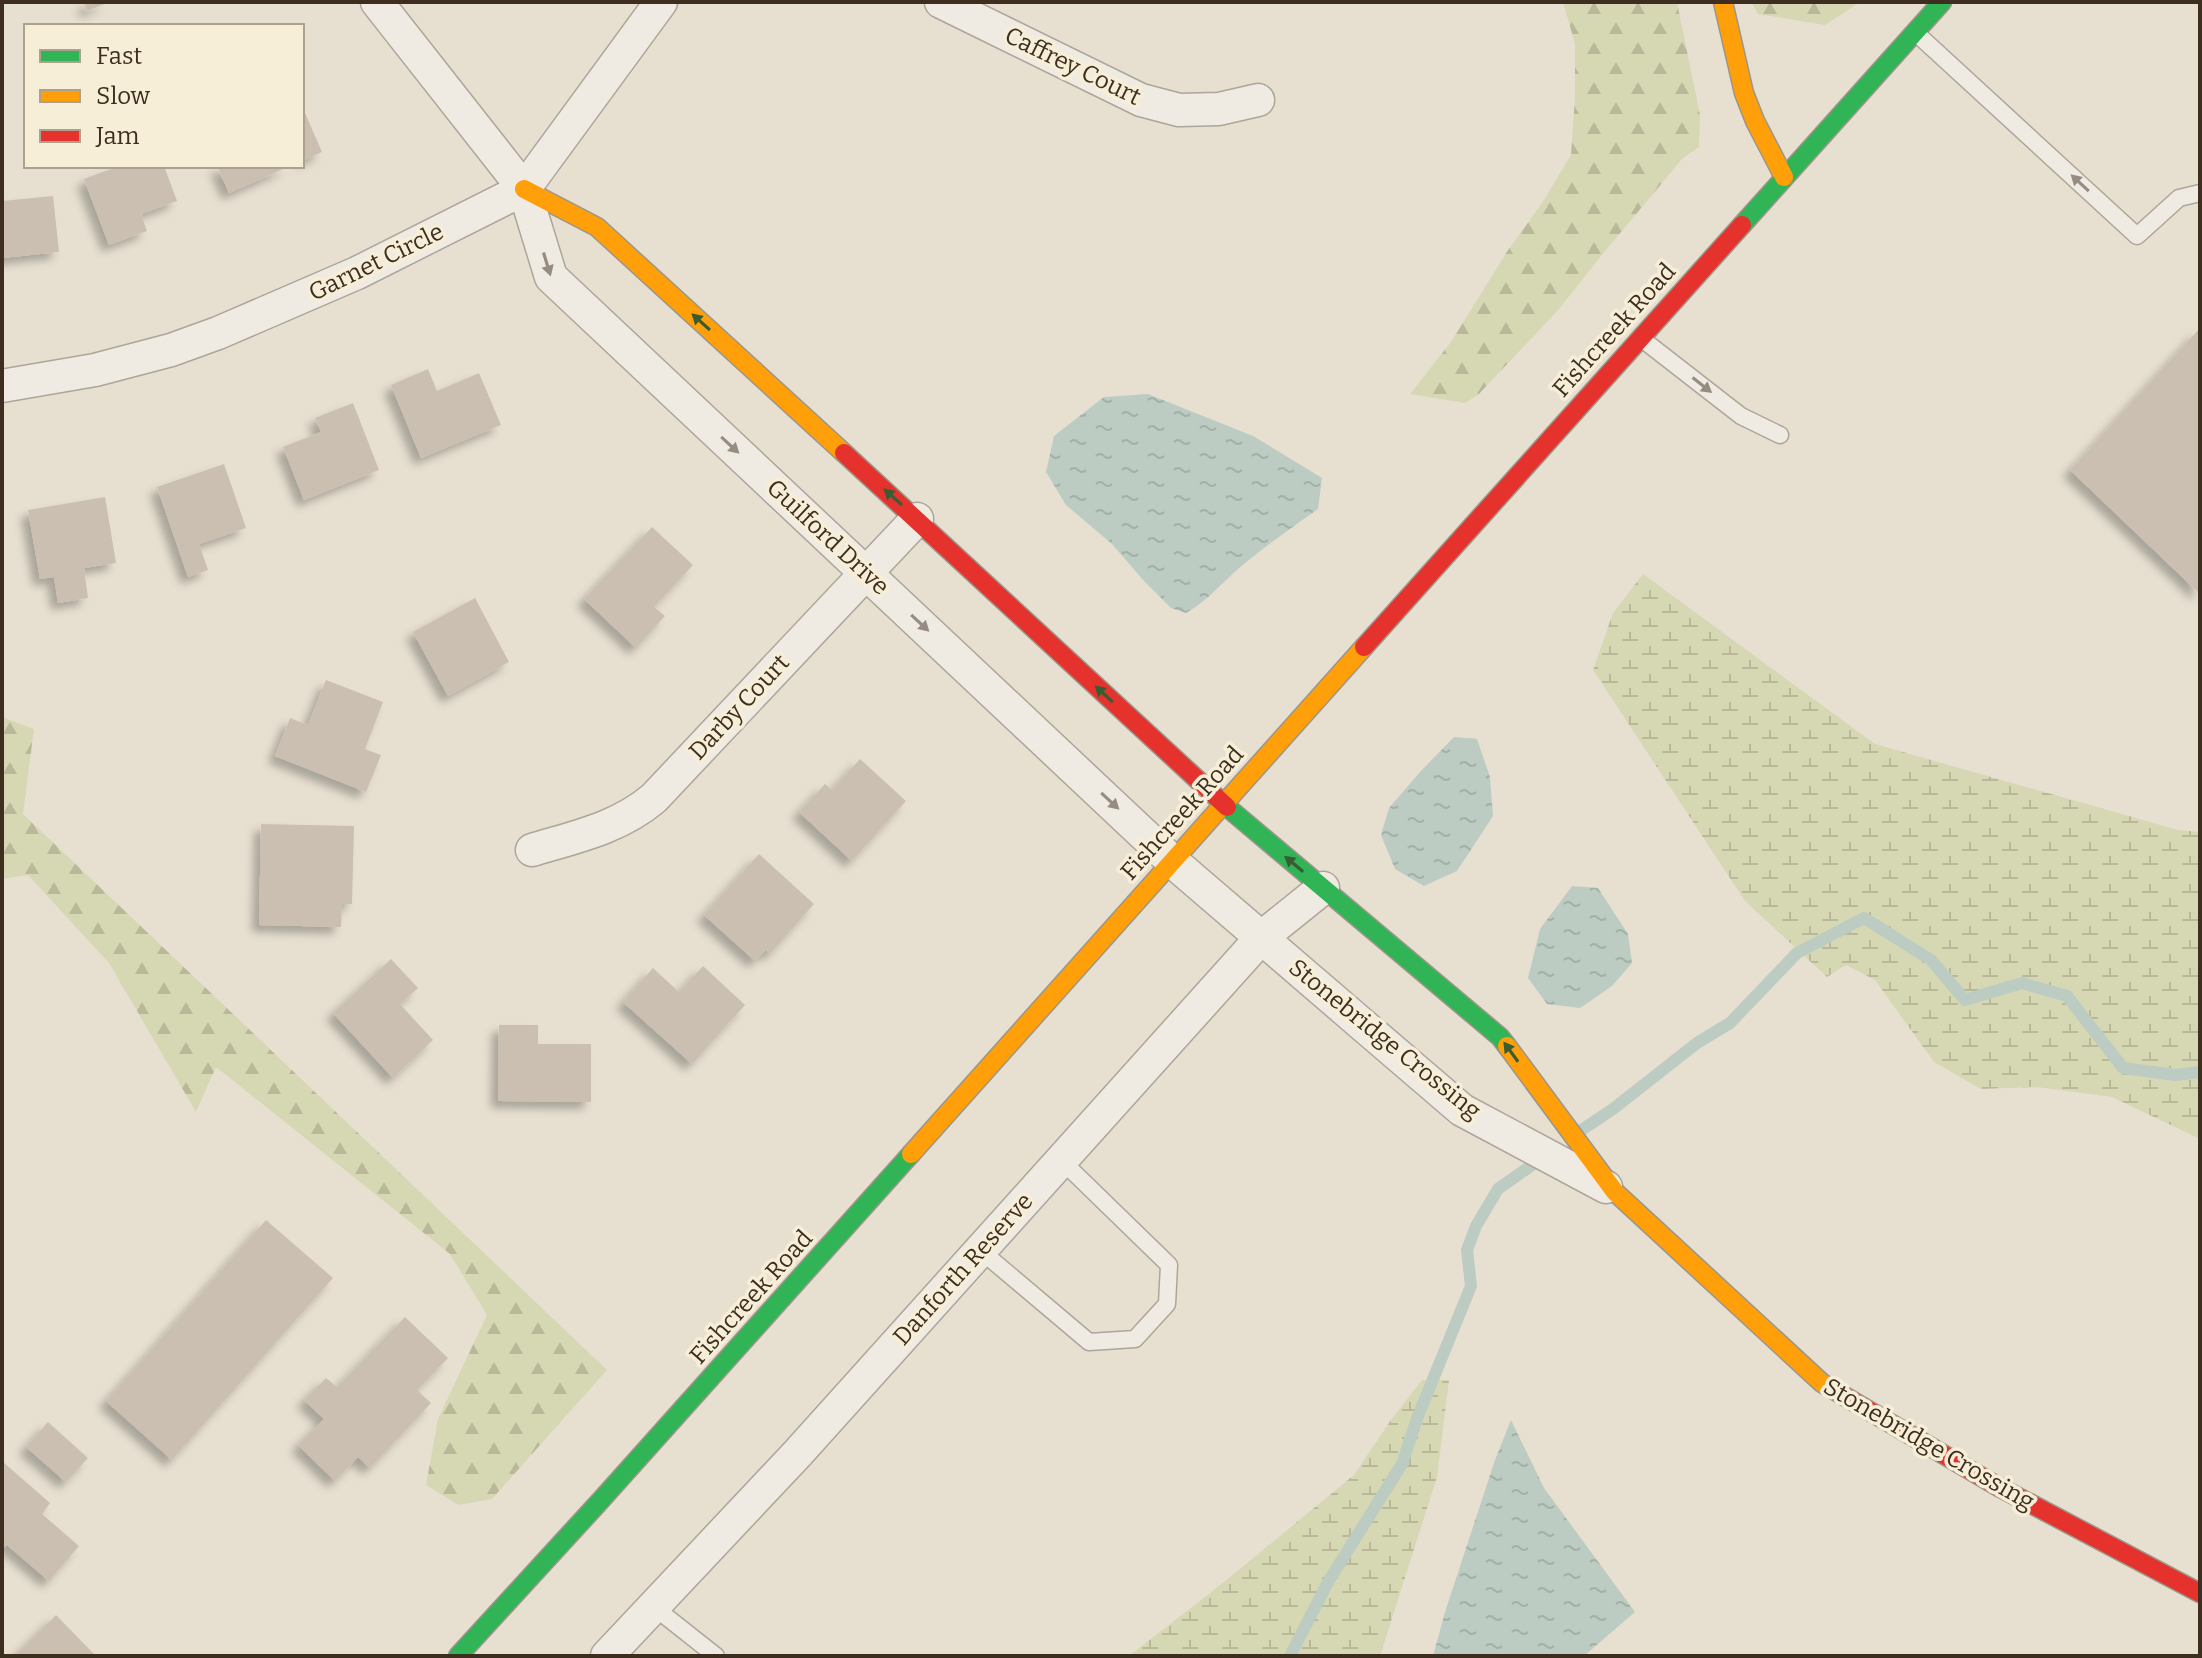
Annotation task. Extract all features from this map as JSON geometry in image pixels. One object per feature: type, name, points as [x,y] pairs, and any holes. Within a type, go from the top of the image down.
[{"type":"street","name":"Guilford Drive","points":[[377,2],[524,189],[551,277],[1172,861]]},
{"type":"street","name":"Garnet Circle","points":[[2,386],[95,370],[171,350],[218,333],[357,273],[524,189],[661,2]]},
{"type":"street","name":"Caffrey Court","points":[[941,2],[1141,100],[1179,110],[1219,109],[1258,100]]},
{"type":"street","points":[[1723,2],[1744,93],[1784,177]]},
{"type":"street","name":"Fishcreek Road","points":[[458,1656],[611,1490],[1942,2]]},
{"type":"street","name":"Guilford Drive","points":[[524,189],[597,227],[1223,804]]},
{"type":"street","name":"Darby Court","points":[[532,850],[598,831],[639,811],[917,519]]},
{"type":"street","name":"Stonebridge Crossing","points":[[1223,804],[1500,1037],[1558,1115],[1580,1163]]},
{"type":"street","name":"Stonebridge Crossing","points":[[1172,861],[1462,1110],[1521,1142],[1580,1163],[1822,1383],[1997,1486],[2200,1593]]},
{"type":"street","name":"Danforth Reserve","points":[[607,1656],[798,1453],[1262,937],[1323,888]]},
{"type":"lane","points":[[1915,32],[2137,236],[2179,198],[2200,193]]},
{"type":"lane","points":[[1640,338],[1741,416],[1780,435]]},
{"type":"lane","points":[[980,1250],[1089,1342],[1135,1339],[1167,1304],[1169,1265],[1061,1160]]},
{"type":"lane","points":[[654,1607],[716,1656]]},
{"type":"green space","points":[[1563,2],[1677,2],[1700,115],[1699,147],[1683,158],[1559,309],[1478,395],[1465,403],[1410,394],[1451,342],[1571,155],[1575,44]]},
{"type":"green space","points":[[1751,2],[1860,2],[1825,25],[1758,14]]},
{"type":"green space","points":[[1643,574],[1875,744],[2178,830],[2200,832],[2200,1139],[2112,1097],[2037,1087],[1981,1089],[1934,1062],[1875,980],[1846,965],[1827,977],[1745,901],[1593,670],[1613,613]]},
{"type":"green space","points":[[2,717],[34,729],[23,814],[607,1370],[492,1499],[458,1505],[426,1485],[438,1419],[487,1315],[450,1254],[216,1067],[196,1112],[109,963],[28,875],[2,879]]},
{"type":"green space","points":[[1422,1380],[1449,1380],[1437,1477],[1380,1656],[1129,1656],[1354,1475]]},
{"type":"water","points":[[1148,394],[1253,436],[1322,478],[1318,509],[1258,553],[1186,613],[1171,608],[1112,544],[1066,505],[1046,472],[1054,436],[1104,397]]},
{"type":"water","points":[[1454,737],[1477,739],[1490,777],[1493,816],[1457,871],[1424,886],[1395,869],[1381,835],[1389,808]]},
{"type":"water","points":[[1572,886],[1598,888],[1628,934],[1632,963],[1612,986],[1580,1008],[1547,1004],[1528,978],[1540,929]]},
{"type":"water","points":[[1511,1420],[1544,1488],[1635,1612],[1584,1656],[1433,1656],[1495,1460]]},
{"type":"building","points":[[84,2],[109,2],[87,11]]},
{"type":"building","points":[[304,111],[322,152],[304,160]]},
{"type":"building","points":[[114,168],[165,168],[177,201],[141,214],[147,231],[109,245],[84,179]]},
{"type":"building","points":[[218,168],[285,168],[229,193]]},
{"type":"building","points":[[53,196],[59,252],[2,258],[2,201]]},
{"type":"building","points":[[2200,328],[2200,594],[2070,470]]},
{"type":"building","points":[[428,369],[437,391],[479,373],[501,425],[421,458],[391,385]]},
{"type":"building","points":[[353,403],[379,470],[304,500],[283,447],[321,432],[315,418]]},
{"type":"building","points":[[224,464],[246,528],[199,544],[208,570],[188,577],[157,487]]},
{"type":"building","points":[[105,497],[116,563],[84,568],[88,598],[58,603],[54,577],[40,579],[28,510]]},
{"type":"building","points":[[652,527],[693,565],[654,607],[665,616],[636,648],[584,599]]},
{"type":"building","points":[[475,598],[509,662],[448,696],[413,632]]},
{"type":"building","points":[[326,680],[383,702],[365,749],[381,755],[366,792],[275,756],[290,718],[308,725]]},
{"type":"building","points":[[860,759],[906,801],[852,861],[799,812],[825,784],[832,790]]},
{"type":"building","points":[[261,824],[354,826],[352,904],[342,904],[341,927],[259,925]]},
{"type":"building","points":[[759,854],[814,904],[770,954],[766,950],[755,961],[704,915]]},
{"type":"building","points":[[391,959],[418,988],[400,1004],[433,1040],[393,1078],[333,1013]]},
{"type":"building","points":[[703,966],[745,1005],[692,1064],[623,1002],[653,968],[679,992]]},
{"type":"building","points":[[499,1025],[538,1025],[538,1044],[591,1044],[591,1102],[498,1101]]},
{"type":"building","points":[[266,1220],[333,1278],[172,1460],[106,1401]]},
{"type":"building","points":[[405,1317],[448,1358],[417,1390],[431,1403],[370,1468],[358,1457],[335,1481],[298,1445],[324,1419],[304,1400],[326,1378],[337,1387]]},
{"type":"building","points":[[48,1422],[88,1458],[66,1482],[26,1447]]},
{"type":"building","points":[[2,1461],[50,1503],[42,1514],[79,1546],[49,1581],[7,1545],[2,1550]]},
{"type":"building","points":[[56,1615],[96,1656],[17,1654]]},
{"type":"waterway","points":[[1580,1131],[1697,1043],[1730,1023],[1797,953],[1864,918],[1931,960],[1965,1000],[2022,983],[2067,996],[2123,1068],[2175,1075],[2200,1072]]},
{"type":"waterway","points":[[1290,1656],[1328,1582],[1402,1464],[1418,1416],[1471,1286],[1467,1250],[1476,1226],[1498,1189],[1542,1158]]},
{"type":"traffic: fast","points":[[1742,225],[1942,2]]},
{"type":"traffic: fast","points":[[1227,807],[1507,1046]]},
{"type":"traffic: fast","points":[[458,1656],[911,1154]]},
{"type":"traffic: slow","points":[[1723,2],[1744,93],[1784,177]]},
{"type":"traffic: slow","points":[[524,189],[597,227],[844,453]]},
{"type":"traffic: slow","points":[[911,1154],[1364,647]]},
{"type":"traffic: slow","points":[[1507,1046],[1615,1192],[1822,1383],[1834,1390]]},
{"type":"traffic: jam","points":[[1364,647],[1742,225]]},
{"type":"traffic: jam","points":[[844,453],[1227,807]]},
{"type":"traffic: jam","points":[[1834,1390],[1997,1486],[2200,1593]]}]
